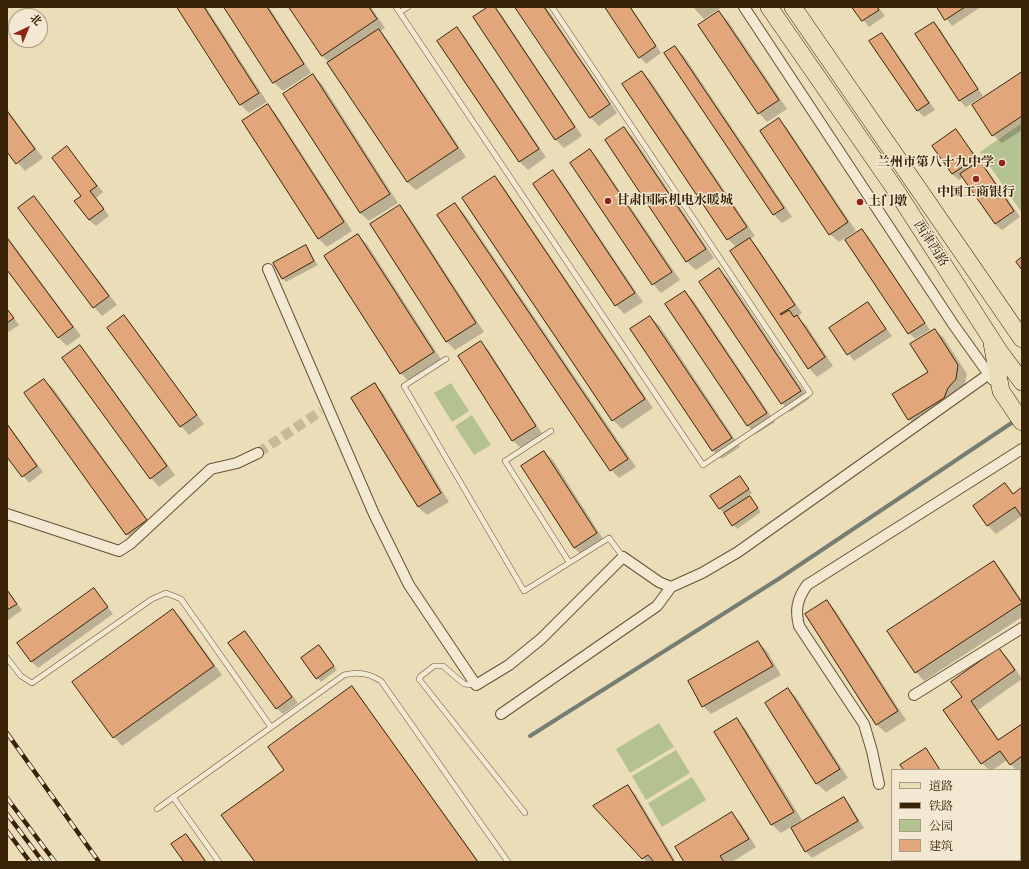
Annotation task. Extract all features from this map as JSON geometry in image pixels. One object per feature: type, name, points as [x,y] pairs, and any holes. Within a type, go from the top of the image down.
[{"type":"main road","name":"西津西路","points":[[770,7],[897,192],[990,337],[1022,382]]},
{"type":"main road","name":"西津西路","points":[[793,7],[1021,337]]},
{"type":"main road","points":[[990,337],[1001,391],[1019,418]]},
{"type":"street","points":[[744,7],[953,324],[1001,391]]},
{"type":"street","points":[[268,269],[323,409],[409,585],[476,685],[509,665],[541,639],[624,557],[659,582],[671,587]]},
{"type":"street","points":[[501,714],[657,606],[671,587],[702,573],[738,552],[989,374]]},
{"type":"street","points":[[879,784],[872,751],[864,724],[799,626],[797,604],[800,594],[807,585],[1022,448]]},
{"type":"street","points":[[7,514],[119,551],[130,544],[211,469],[238,463],[258,453]]},
{"type":"street","points":[[914,695],[1022,628]]},
{"type":"lane","points":[[396,7],[703,465],[810,393],[552,7]]},
{"type":"lane","points":[[400,12],[408,7]]},
{"type":"lane","points":[[446,359],[404,386],[524,591],[609,538],[624,557]]},
{"type":"lane","points":[[551,431],[505,461],[569,562]]},
{"type":"lane","points":[[7,658],[20,676],[32,683],[152,599],[166,593],[181,599],[270,727]]},
{"type":"lane","points":[[476,685],[464,684],[443,666],[434,666],[421,676],[420,679],[525,813]]},
{"type":"lane","points":[[157,809],[344,675],[360,672],[375,676],[381,680],[508,862]]},
{"type":"lane","points":[[173,798],[219,862]]},
{"type":"green space","points":[[1022,123],[1022,213],[980,152]]},
{"type":"green space","points":[[451,383],[469,411],[452,422],[434,393]]},
{"type":"green space","points":[[472,415],[491,445],[474,455],[455,426]]},
{"type":"green space","points":[[659,723],[674,747],[630,773],[616,749]]},
{"type":"green space","points":[[676,750],[690,773],[646,800],[632,776]]},
{"type":"green space","points":[[692,777],[706,800],[662,827],[648,803]]},
{"type":"building","points":[[177,7],[204,7],[259,93],[240,105]]},
{"type":"building","points":[[224,7],[267,7],[304,64],[273,83]]},
{"type":"building","points":[[289,7],[369,7],[377,19],[322,56]]},
{"type":"building","points":[[488,7],[495,7],[575,127],[555,140],[473,17]]},
{"type":"building","points":[[515,7],[544,7],[610,104],[590,118]]},
{"type":"building","points":[[605,7],[630,7],[656,46],[639,58]]},
{"type":"building","points":[[852,7],[877,7],[879,10],[862,21]]},
{"type":"building","points":[[937,7],[965,7],[945,20]]},
{"type":"building","points":[[719,11],[779,100],[758,114],[698,25]]},
{"type":"building","points":[[934,22],[978,89],[959,101],[915,34]]},
{"type":"building","points":[[457,27],[539,149],[519,162],[437,41]]},
{"type":"building","points":[[379,29],[458,148],[407,182],[327,63]]},
{"type":"building","points":[[882,33],[929,103],[917,111],[869,41]]},
{"type":"building","points":[[675,46],[784,208],[773,215],[664,53]]},
{"type":"building","points":[[642,71],[747,227],[727,240],[622,84]]},
{"type":"building","points":[[1022,72],[1022,116],[992,136],[972,105]]},
{"type":"building","points":[[313,74],[390,194],[360,213],[283,94]]},
{"type":"building","points":[[268,104],[344,222],[318,239],[242,121]]},
{"type":"building","points":[[7,111],[35,149],[16,164],[7,152]]},
{"type":"building","points":[[779,118],[848,222],[829,235],[760,131]]},
{"type":"building","points":[[624,127],[706,249],[686,262],[605,140]]},
{"type":"building","points":[[956,129],[976,158],[952,174],[932,146]]},
{"type":"building","points":[[67,146],[97,186],[90,191],[104,209],[89,220],[74,201],[81,196],[52,158]]},
{"type":"building","points":[[590,149],[672,272],[652,285],[570,163]]},
{"type":"building","points":[[980,161],[1014,211],[995,224],[960,174]]},
{"type":"building","points":[[553,170],[635,293],[615,306],[533,184]]},
{"type":"building","points":[[495,176],[645,399],[612,421],[462,198]]},
{"type":"building","points":[[34,196],[109,296],[93,308],[18,208]]},
{"type":"building","points":[[455,203],[628,459],[610,471],[437,215]]},
{"type":"building","points":[[400,205],[476,323],[446,342],[370,224]]},
{"type":"building","points":[[862,229],[925,323],[908,334],[845,240]]},
{"type":"building","points":[[358,234],[434,352],[400,374],[324,256]]},
{"type":"building","points":[[7,238],[73,327],[58,338],[7,270]]},
{"type":"building","points":[[750,238],[795,305],[780,314],[781,315],[789,310],[794,317],[797,315],[825,357],[808,369],[730,251]]},
{"type":"building","points":[[306,245],[314,261],[282,279],[273,263]]},
{"type":"building","points":[[1022,257],[1022,270],[1016,262]]},
{"type":"building","points":[[719,268],[801,391],[781,404],[699,282]]},
{"type":"building","points":[[685,291],[767,413],[747,426],[665,304]]},
{"type":"building","points":[[868,302],[886,329],[847,355],[829,328]]},
{"type":"building","points":[[7,309],[14,318],[7,323]]},
{"type":"building","points":[[124,315],[197,415],[180,427],[107,328]]},
{"type":"building","points":[[650,316],[732,438],[712,451],[630,329]]},
{"type":"building","points":[[935,329],[958,365],[956,379],[948,388],[944,398],[908,420],[892,394],[928,372],[910,344]]},
{"type":"building","points":[[481,341],[536,426],[512,441],[458,356]]},
{"type":"building","points":[[80,345],[167,466],[150,479],[62,358]]},
{"type":"building","points":[[44,379],[147,520],[126,535],[24,393]]},
{"type":"building","points":[[375,383],[441,493],[418,507],[351,398]]},
{"type":"building","points":[[7,424],[37,466],[22,477],[7,457]]},
{"type":"building","points":[[544,451],[597,533],[574,548],[521,466]]},
{"type":"building","points":[[740,476],[749,489],[719,509],[710,496]]},
{"type":"building","points":[[1005,483],[1013,494],[1022,487],[1022,517],[1015,507],[987,526],[973,506]]},
{"type":"building","points":[[750,496],[758,508],[732,526],[724,513]]},
{"type":"building","points":[[994,561],[1022,603],[915,673],[887,631]]},
{"type":"building","points":[[94,588],[108,607],[31,662],[17,643]]},
{"type":"building","points":[[7,590],[17,604],[7,610]]},
{"type":"building","points":[[827,600],[898,711],[876,725],[805,614]]},
{"type":"building","points":[[173,609],[214,666],[113,738],[72,682]]},
{"type":"building","points":[[245,631],[292,697],[276,709],[228,643]]},
{"type":"building","points":[[758,641],[773,666],[702,707],[688,681]]},
{"type":"building","points":[[319,645],[334,666],[316,679],[301,658]]},
{"type":"building","points":[[999,648],[1015,670],[971,701],[998,740],[1022,724],[1022,756],[1010,765],[1000,751],[981,764],[943,710],[962,697],[951,682]]},
{"type":"building","points":[[352,686],[478,862],[255,862],[221,815],[284,770],[268,747]]},
{"type":"building","points":[[788,688],[840,769],[816,784],[765,703]]},
{"type":"building","points":[[737,718],[794,812],[771,825],[714,732]]},
{"type":"building","points":[[926,748],[939,769],[903,769],[900,765]]},
{"type":"building","points":[[628,785],[674,862],[654,862],[648,855],[642,859],[593,806]]},
{"type":"building","points":[[844,797],[858,821],[805,852],[791,828]]},
{"type":"building","points":[[732,812],[749,839],[720,856],[724,862],[684,862],[675,847]]},
{"type":"building","points":[[1021,816],[1022,862],[1017,862],[1021,861]]},
{"type":"building","points":[[186,834],[206,862],[184,862],[171,844]]},
{"type":"waterway","points":[[530,736],[780,578],[1016,420]]},
{"type":"tunnel","points":[[258,453],[321,411]]},
{"type":"railway","points":[[7,733],[99,862]]},
{"type":"railway","points":[[7,798],[55,862]]},
{"type":"railway","points":[[7,814],[43,862]]},
{"type":"railway","points":[[7,831],[30,862]]},
{"type":"place","name":"兰州市第八十九中学","points":[[1002,163]]},
{"type":"place","name":"中国工商银行","points":[[976,179]]},
{"type":"place","name":"甘肃国际机电水暖城","points":[[608,201]]},
{"type":"place","name":"土门墩","points":[[860,202]]}]
